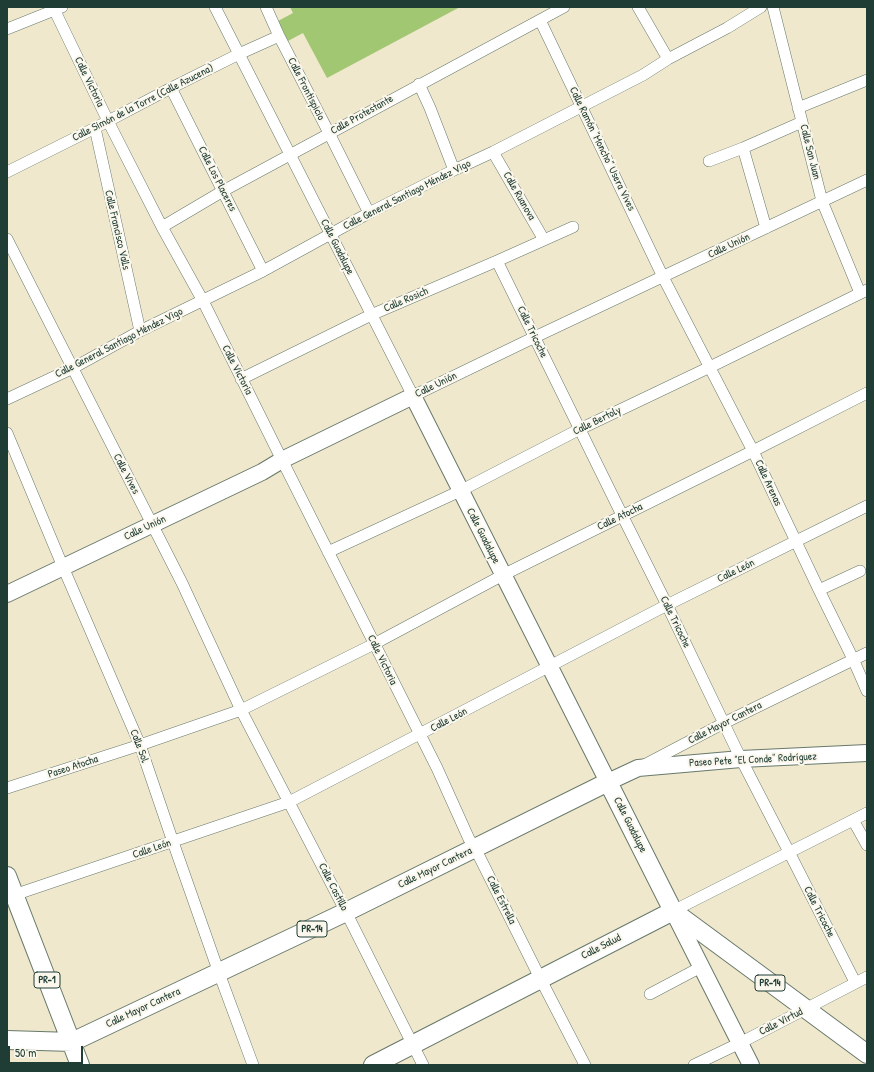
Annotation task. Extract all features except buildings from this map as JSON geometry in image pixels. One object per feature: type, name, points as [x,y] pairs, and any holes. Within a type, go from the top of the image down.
[{"type":"main road","name":"Calle Mayor Cantera","points":[[7,1040],[72,1042],[346,912],[608,782]]},
{"type":"main road","name":"Calle Guadalupe","points":[[608,782],[673,911]]},
{"type":"main road","name":"PR-1","points":[[7,876],[80,1065]]},
{"type":"main road","name":"Calle Salud","points":[[373,1065],[673,911]]},
{"type":"main road","name":"PR-14","points":[[673,911],[867,1054]]},
{"type":"street","name":"Calle Guadalupe","points":[[215,7],[608,782]]},
{"type":"street","name":"Calle Frontispicio","points":[[266,7],[279,36],[330,133],[369,213]]},
{"type":"street","name":"Calle Protestante","points":[[162,227],[222,191],[564,7]]},
{"type":"street","points":[[638,7],[668,59]]},
{"type":"street","name":"Calle General Santiago Méndez Vigo","points":[[7,399],[73,368],[140,331],[263,271],[369,213],[582,107],[643,75],[668,59],[727,28],[761,7]]},
{"type":"street","name":"Calle San Juan","points":[[773,7],[822,201],[863,292]]},
{"type":"street","points":[[7,29],[56,8]]},
{"type":"street","name":"Calle Victoria","points":[[56,8],[108,121],[162,227],[203,301],[419,735]]},
{"type":"street","name":"Calle Ramón \"Moncho\" Usera Vives","points":[[540,20],[664,277]]},
{"type":"street","name":"Calle Simón de la Torre (Calle Azucena)","points":[[7,172],[239,54],[279,36]]},
{"type":"street","points":[[798,108],[867,80]]},
{"type":"street","points":[[420,84],[454,170]]},
{"type":"street","name":"Calle Los Placeres","points":[[171,88],[263,271]]},
{"type":"street","points":[[708,161],[743,148],[802,122]]},
{"type":"street","name":"Calle Francisco Valls","points":[[95,128],[140,331]]},
{"type":"street","points":[[743,148],[766,228]]},
{"type":"street","name":"Calle Ruanova","points":[[493,152],[544,240]]},
{"type":"street","name":"Calle Unión","points":[[7,594],[262,472],[282,460],[412,396],[867,180]]},
{"type":"street","name":"Calle Rosich","points":[[241,380],[371,315],[498,261],[573,227]]},
{"type":"street","name":"Calle Vives","points":[[7,240],[182,583],[241,710]]},
{"type":"street","name":"Calle Tricoche","points":[[498,261],[622,515],[668,605],[741,759],[854,982]]},
{"type":"street","name":"Calle Arenas","points":[[664,277],[753,451],[867,691]]},
{"type":"street","name":"Calle Bertoly","points":[[328,552],[460,491],[580,429],[863,292]]},
{"type":"street","name":"Calle Atocha","points":[[241,710],[374,644],[503,574],[867,393]]},
{"type":"street","name":"Calle Sol","points":[[7,434],[140,745],[219,973],[253,1065]]},
{"type":"street","name":"Calle León","points":[[14,895],[289,802],[668,605],[867,506]]},
{"type":"street","points":[[819,590],[860,571]]},
{"type":"street","name":"Calle Mayor Cantera","points":[[608,782],[867,653]]},
{"type":"street","name":"Paseo Atocha","points":[[7,788],[140,745],[241,710]]},
{"type":"street","name":"Calle Castillo","points":[[241,710],[346,912],[423,1065]]},
{"type":"street","name":"Calle Estrella","points":[[419,735],[469,839],[475,848],[585,1065]]},
{"type":"street","name":"Paseo Pete \"El Conde\" Rodríguez","points":[[638,768],[741,759],[867,754]]},
{"type":"street","name":"Calle Salud","points":[[673,911],[867,813]]},
{"type":"street","points":[[852,820],[867,844]]},
{"type":"street","name":"Calle Guadalupe","points":[[673,911],[752,1065]]},
{"type":"street","points":[[650,994],[701,967]]},
{"type":"street","name":"Calle Virtud","points":[[694,1065],[740,1043],[867,976]]},
{"type":"green space","points":[[290,7],[460,7],[327,78],[303,33],[288,41],[278,21],[293,13]]}]
